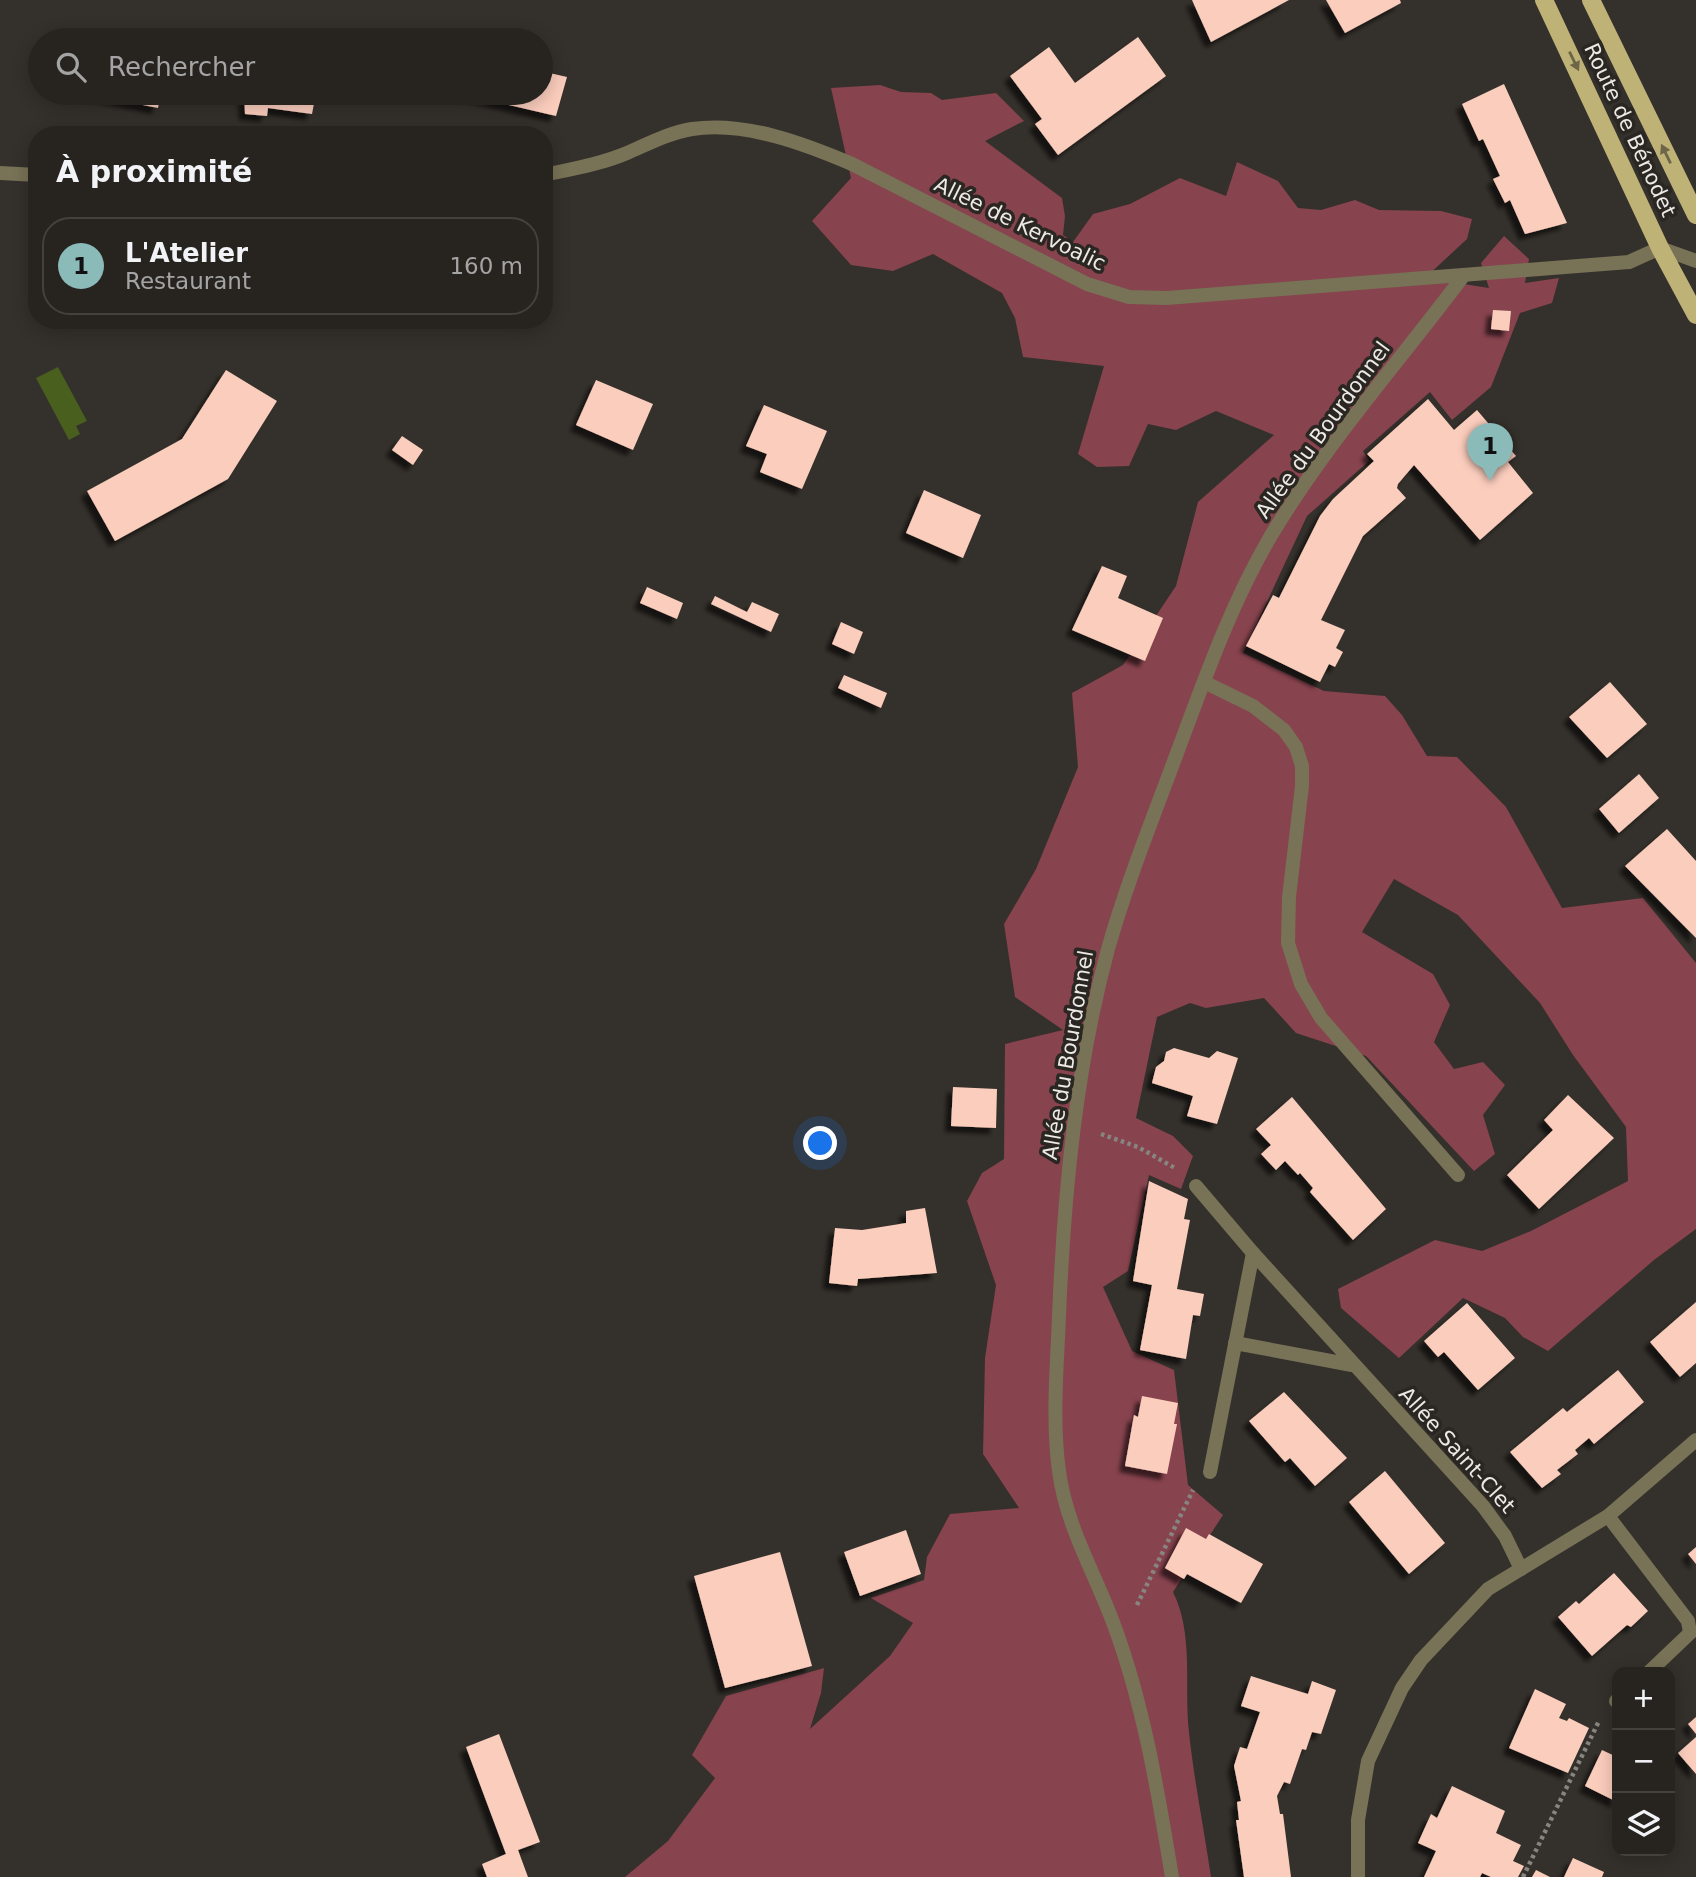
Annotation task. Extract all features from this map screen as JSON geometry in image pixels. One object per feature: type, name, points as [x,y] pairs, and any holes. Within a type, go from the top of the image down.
[{"type":"main road","name":"Route de Bénodet","points":[[1544,0],[1660,248],[1696,315]]},
{"type":"main road","name":"Route de Bénodet","points":[[1591,0],[1696,215]]},
{"type":"street","name":"Allée de Kervoalic","points":[[553,173],[625,154],[659,138],[693,129],[726,129],[816,149],[852,164],[1087,284],[1129,297],[1217,296],[1629,262],[1660,248]]},
{"type":"street","points":[[0,173],[28,175]]},
{"type":"street","points":[[1660,248],[1696,261]]},
{"type":"street","name":"Allée du Bourdonnel","points":[[1171,1877],[1142,1715],[1113,1622],[1069,1517],[1058,1464],[1061,1277],[1074,1124],[1090,1030],[1110,944],[1204,682],[1266,544],[1300,489],[1464,275]]},
{"type":"street","points":[[1204,682],[1253,706],[1283,730],[1296,747],[1302,766],[1289,897],[1288,943],[1301,984],[1321,1018],[1458,1175]]},
{"type":"street","name":"Allée Saint-Clet","points":[[1196,1186],[1352,1365],[1483,1506],[1505,1536],[1521,1569]]},
{"type":"street","points":[[1210,1472],[1253,1253]]},
{"type":"street","points":[[1235,1343],[1352,1365]]},
{"type":"street","points":[[1358,1877],[1358,1819],[1368,1761],[1402,1688],[1421,1660],[1470,1604],[1488,1588],[1608,1516],[1696,1440]]},
{"type":"street","points":[[1608,1516],[1688,1621],[1690,1633],[1684,1642],[1655,1667]]},
{"type":"path","points":[[1074,1124],[1138,1147],[1175,1168],[1196,1186]]},
{"type":"path","points":[[1113,1622],[1137,1605],[1197,1482],[1210,1472]]},
{"type":"path","points":[[1523,1877],[1605,1710],[1612,1705]]},
{"type":"shaded area","points":[[880,85],[901,92],[931,93],[942,100],[996,93],[1024,121],[985,141],[1062,198],[1065,216],[1063,235],[1073,242],[1093,214],[1130,204],[1180,178],[1226,196],[1237,162],[1278,181],[1298,208],[1321,210],[1355,200],[1379,210],[1441,211],[1472,219],[1467,239],[1425,278],[1489,288],[1481,263],[1504,236],[1529,259],[1525,283],[1559,278],[1552,303],[1520,313],[1491,387],[1452,420],[1430,392],[1363,451],[1369,461],[1307,516],[1243,653],[1324,691],[1385,696],[1402,715],[1427,756],[1457,757],[1506,807],[1562,908],[1643,898],[1696,963],[1696,1229],[1654,1260],[1548,1351],[1523,1337],[1505,1318],[1463,1298],[1399,1358],[1341,1308],[1338,1289],[1435,1240],[1482,1251],[1531,1231],[1628,1181],[1626,1127],[1573,1055],[1540,1003],[1458,915],[1394,879],[1362,932],[1433,974],[1450,1005],[1434,1042],[1454,1069],[1483,1062],[1505,1085],[1483,1115],[1495,1154],[1474,1171],[1366,1056],[1296,1033],[1264,998],[1206,1008],[1190,1003],[1157,1017],[1136,1118],[1173,1136],[1193,1156],[1181,1189],[1149,1175],[1128,1271],[1103,1287],[1132,1351],[1174,1370],[1188,1485],[1223,1515],[1173,1592],[1184,1625],[1189,1732],[1211,1877],[625,1877],[668,1841],[715,1778],[692,1755],[726,1696],[824,1668],[821,1693],[810,1729],[890,1656],[913,1623],[871,1598],[924,1580],[927,1557],[950,1514],[1019,1508],[983,1454],[985,1358],[996,1285],[967,1201],[982,1173],[1004,1159],[1005,1044],[1063,1030],[1015,997],[1004,924],[1036,869],[1078,767],[1072,693],[1123,665],[1176,586],[1198,502],[1274,435],[1216,411],[1176,430],[1148,424],[1129,466],[1097,467],[1078,454],[1104,366],[1023,357],[1015,318],[1002,293],[933,254],[893,271],[851,265],[812,221],[851,178],[831,88]]},
{"type":"shaded area","points":[[58,367],[87,421],[76,426],[80,434],[69,440],[36,378]]},
{"type":"building","points":[[1192,0],[1289,0],[1211,42]]},
{"type":"building","points":[[1326,0],[1400,0],[1401,3],[1345,33]]},
{"type":"building","points":[[1138,37],[1166,76],[1058,155],[1035,124],[1042,119],[1010,76],[1049,47],[1075,83]]},
{"type":"building","points":[[553,74],[567,77],[556,116],[510,105],[553,105]]},
{"type":"building","points":[[1504,84],[1567,223],[1525,234],[1510,200],[1505,203],[1493,179],[1500,176],[1483,139],[1479,141],[1462,104]]},
{"type":"building","points":[[245,105],[314,105],[312,114],[268,108],[267,116],[245,114]]},
{"type":"building","points":[[1493,310],[1511,311],[1509,331],[1491,329]]},
{"type":"building","points":[[226,370],[277,401],[228,479],[115,541],[87,491],[182,439]]},
{"type":"building","points":[[596,380],[653,404],[633,450],[576,425]]},
{"type":"building","points":[[1428,399],[1454,430],[1477,410],[1516,456],[1508,462],[1533,493],[1480,540],[1414,465],[1397,488],[1406,498],[1363,536],[1321,620],[1345,630],[1336,648],[1343,652],[1335,667],[1329,664],[1320,682],[1246,646],[1273,595],[1279,598],[1320,516],[1333,499],[1374,461],[1367,454]]},
{"type":"building","points":[[764,405],[827,431],[802,489],[760,472],[767,454],[746,446]]},
{"type":"building","points":[[402,436],[423,450],[413,465],[392,450]]},
{"type":"building","points":[[924,490],[981,515],[963,558],[906,533]]},
{"type":"building","points":[[1102,566],[1127,576],[1118,598],[1163,618],[1145,661],[1072,630]]},
{"type":"building","points":[[647,587],[683,603],[677,619],[640,603]]},
{"type":"building","points":[[715,596],[747,612],[752,602],[779,614],[771,632],[711,604]]},
{"type":"building","points":[[841,622],[863,632],[854,654],[832,644]]},
{"type":"building","points":[[844,675],[887,693],[881,708],[838,688]]},
{"type":"building","points":[[1610,682],[1647,724],[1607,758],[1569,717]]},
{"type":"building","points":[[1639,774],[1659,798],[1619,833],[1599,809]]},
{"type":"building","points":[[1667,829],[1696,861],[1696,938],[1625,866]]},
{"type":"building","points":[[1174,1048],[1209,1058],[1217,1051],[1238,1058],[1217,1124],[1187,1116],[1193,1096],[1152,1083],[1156,1067],[1164,1061],[1166,1052]]},
{"type":"building","points":[[953,1087],[997,1089],[996,1128],[951,1126]]},
{"type":"building","points":[[1568,1095],[1614,1138],[1539,1209],[1507,1175],[1553,1130],[1544,1120]]},
{"type":"building","points":[[1292,1097],[1386,1209],[1353,1240],[1310,1192],[1313,1188],[1300,1173],[1298,1175],[1285,1161],[1276,1170],[1261,1154],[1271,1145],[1256,1129]]},
{"type":"building","points":[[1149,1181],[1188,1199],[1184,1219],[1190,1220],[1177,1289],[1204,1294],[1200,1316],[1193,1315],[1186,1359],[1140,1350],[1152,1285],[1133,1281]]},
{"type":"building","points":[[925,1208],[937,1273],[858,1279],[857,1286],[829,1283],[835,1228],[862,1230],[906,1223],[906,1211]]},
{"type":"building","points":[[1696,1302],[1696,1363],[1680,1377],[1650,1342]]},
{"type":"building","points":[[1467,1303],[1515,1358],[1478,1390],[1444,1352],[1438,1357],[1424,1341]]},
{"type":"building","points":[[1618,1370],[1644,1402],[1594,1444],[1589,1438],[1575,1450],[1578,1454],[1557,1470],[1561,1474],[1542,1488],[1510,1452],[1563,1408],[1567,1412]]},
{"type":"building","points":[[1284,1392],[1347,1458],[1315,1486],[1290,1458],[1285,1462],[1249,1421]]},
{"type":"building","points":[[1142,1396],[1178,1403],[1174,1424],[1177,1424],[1167,1474],[1125,1466],[1134,1415],[1138,1417]]},
{"type":"building","points":[[1385,1471],[1445,1543],[1409,1574],[1349,1502]]},
{"type":"building","points":[[1186,1528],[1206,1539],[1209,1534],[1263,1564],[1241,1603],[1187,1574],[1184,1579],[1165,1568]]},
{"type":"building","points":[[906,1530],[921,1574],[860,1596],[844,1552]]},
{"type":"building","points":[[1696,1547],[1696,1564],[1688,1554]]},
{"type":"building","points":[[780,1552],[812,1666],[725,1688],[694,1576]]},
{"type":"building","points":[[1614,1573],[1648,1611],[1631,1627],[1627,1625],[1592,1656],[1558,1617],[1576,1601],[1579,1604]]},
{"type":"building","points":[[1251,1676],[1308,1694],[1312,1681],[1336,1690],[1321,1734],[1312,1732],[1306,1750],[1302,1749],[1290,1784],[1284,1782],[1277,1796],[1280,1814],[1283,1814],[1291,1877],[1244,1877],[1236,1820],[1239,1820],[1237,1802],[1241,1801],[1234,1766],[1240,1747],[1247,1749],[1260,1712],[1241,1706]]},
{"type":"building","points":[[1535,1689],[1566,1704],[1559,1718],[1567,1721],[1569,1718],[1589,1728],[1568,1773],[1509,1748]]},
{"type":"building","points":[[1696,1717],[1696,1734],[1688,1724]]},
{"type":"building","points":[[499,1734],[540,1842],[518,1850],[528,1877],[487,1877],[482,1864],[506,1854],[466,1747]]},
{"type":"building","points":[[1696,1737],[1696,1774],[1678,1753]]},
{"type":"building","points":[[1602,1750],[1612,1755],[1612,1800],[1585,1786]]},
{"type":"building","points":[[1452,1786],[1505,1811],[1496,1833],[1521,1845],[1513,1861],[1524,1866],[1518,1877],[1491,1877],[1482,1873],[1480,1877],[1424,1877],[1436,1851],[1418,1843],[1431,1814],[1437,1818]]},
{"type":"building","points":[[1573,1858],[1604,1872],[1602,1877],[1564,1877]]},
{"type":"building","points":[[1536,1870],[1550,1877],[1532,1877]]},
{"type":"place","name":"L'Atelier","points":[[1490,481]]}]
